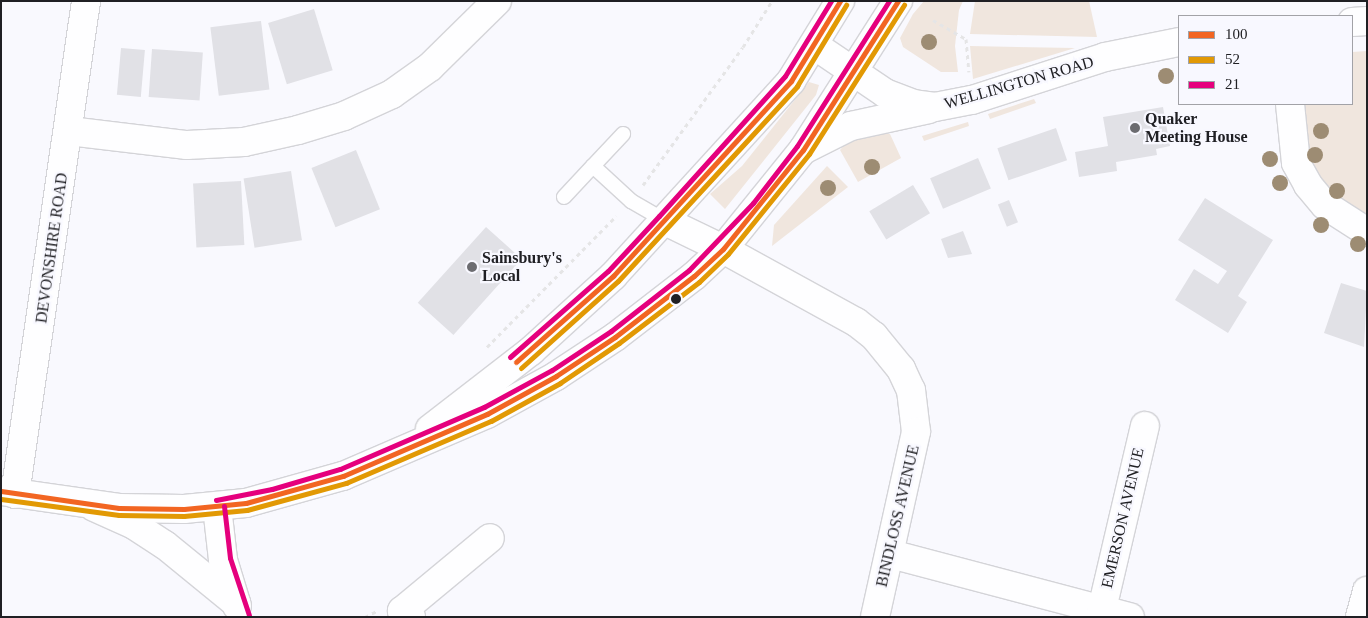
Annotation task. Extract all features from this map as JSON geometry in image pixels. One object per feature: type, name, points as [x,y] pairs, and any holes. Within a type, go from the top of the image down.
[{"type":"street","name":"DEVONSHIRE ROAD","points":[[8,492],[69,131],[86,1]]},
{"type":"street","points":[[69,131],[187,145],[244,142],[298,130],[344,116],[392,94],[430,67],[497,1]]},
{"type":"street","points":[[416,442],[561,325],[665,221],[791,81],[840,1]]},
{"type":"street","points":[[8,492],[129,509],[217,507],[274,496],[343,476],[416,442],[487,414],[556,376],[615,337],[694,276],[723,249],[803,150],[898,1]]},
{"type":"street","points":[[1353,22],[1367,22]]},
{"type":"street","name":"WELLINGTON ROAD","points":[[814,45],[853,73],[899,99],[935,107],[972,100],[1105,57],[1178,42]]},
{"type":"street","points":[[1290,105],[1296,163],[1308,185],[1325,205],[1367,232]]},
{"type":"street","points":[[803,150],[851,126],[935,107]]},
{"type":"street","name":"BINDLOSS AVENUE","points":[[665,221],[723,249],[856,322],[874,336],[902,369],[910,390],[916,432],[891,554],[874,617]]},
{"type":"street","name":"EMERSON AVENUE","points":[[1102,609],[1144,426]]},
{"type":"street","points":[[88,504],[154,538],[239,612]]},
{"type":"street","points":[[217,507],[223,560],[239,612]]},
{"type":"street","points":[[407,614],[490,538]]},
{"type":"street","points":[[891,554],[1130,617]]},
{"type":"street","points":[[1360,617],[1367,591]]},
{"type":"lane","points":[[564,197],[623,134]]},
{"type":"lane","points":[[594,166],[631,201],[665,221]]},
{"type":"path","points":[[933,20],[966,39]]},
{"type":"shaded area","points":[[924,1],[963,1],[959,10],[955,46],[958,72],[941,72],[903,47],[900,38],[913,14]]},
{"type":"shaded area","points":[[975,1],[1089,1],[1097,37],[970,34]]},
{"type":"shaded area","points":[[970,46],[1075,48],[973,79]]},
{"type":"shaded area","points":[[1367,51],[1367,214],[1355,211],[1330,194],[1305,167],[1299,105],[1353,105],[1353,52]]},
{"type":"shaded area","points":[[809,82],[819,85],[816,95],[725,209],[710,194],[742,166]]},
{"type":"shaded area","points":[[1034,99],[1036,103],[990,119],[988,114]]},
{"type":"shaded area","points":[[968,122],[969,126],[924,141],[922,136]]},
{"type":"shaded area","points":[[866,133],[890,134],[901,158],[858,182],[840,150],[852,136]]},
{"type":"shaded area","points":[[827,166],[848,187],[772,246],[774,225]]},
{"type":"building","points":[[314,9],[333,70],[287,84],[268,23]]},
{"type":"building","points":[[261,21],[269,89],[219,96],[210,27]]},
{"type":"building","points":[[121,48],[145,50],[141,97],[117,95]]},
{"type":"building","points":[[152,49],[203,53],[200,100],[149,97]]},
{"type":"building","points":[[1163,107],[1170,146],[1156,149],[1157,155],[1116,162],[1117,171],[1079,177],[1075,152],[1108,146],[1103,117]]},
{"type":"building","points":[[1056,128],[1067,160],[1008,180],[997,148]]},
{"type":"building","points":[[356,150],[380,209],[335,227],[311,168]]},
{"type":"building","points":[[978,158],[991,188],[943,209],[930,178]]},
{"type":"building","points":[[291,171],[302,240],[255,248],[244,179]]},
{"type":"building","points":[[241,181],[244,245],[196,247],[193,184]]},
{"type":"building","points":[[913,185],[930,213],[886,240],[869,211]]},
{"type":"building","points":[[1205,198],[1273,240],[1238,296],[1247,302],[1228,333],[1175,300],[1194,269],[1218,284],[1227,271],[1178,240]]},
{"type":"building","points":[[1009,200],[1018,222],[1007,227],[998,204]]},
{"type":"building","points":[[486,227],[522,259],[453,335],[418,303]]},
{"type":"building","points":[[963,231],[972,254],[948,258],[941,239]]},
{"type":"building","points":[[1341,283],[1367,291],[1364,347],[1324,333]]},
{"type":"transit line","name":"21","points":[[510,357],[608,271],[659,216],[785,76],[831,1]]},
{"type":"transit line","name":"100","points":[[516,362],[613,276],[791,81],[840,1]]},
{"type":"transit line","name":"21","points":[[216,500],[272,489],[340,469],[484,407],[552,370],[611,331],[689,270],[753,203],[797,146],[889,1]]},
{"type":"transit line","name":"100","points":[[1,491],[119,508],[184,509],[246,503],[343,476],[487,414],[556,376],[615,337],[694,276],[723,249],[803,150],[898,1]]},
{"type":"transit line","name":"52","points":[[521,368],[618,281],[797,86],[846,5]]},
{"type":"transit line","name":"52","points":[[1,499],[119,515],[184,516],[247,510],[346,483],[491,421],[560,383],[619,343],[699,282],[728,254],[809,154],[904,5]]},
{"type":"transit line","name":"21","points":[[224,506],[230,558],[249,615]]},
{"type":"place","name":"Quaker Meeting House","points":[[1135,128]]},
{"type":"place","name":"Sainsbury's Local","points":[[472,267]]}]
